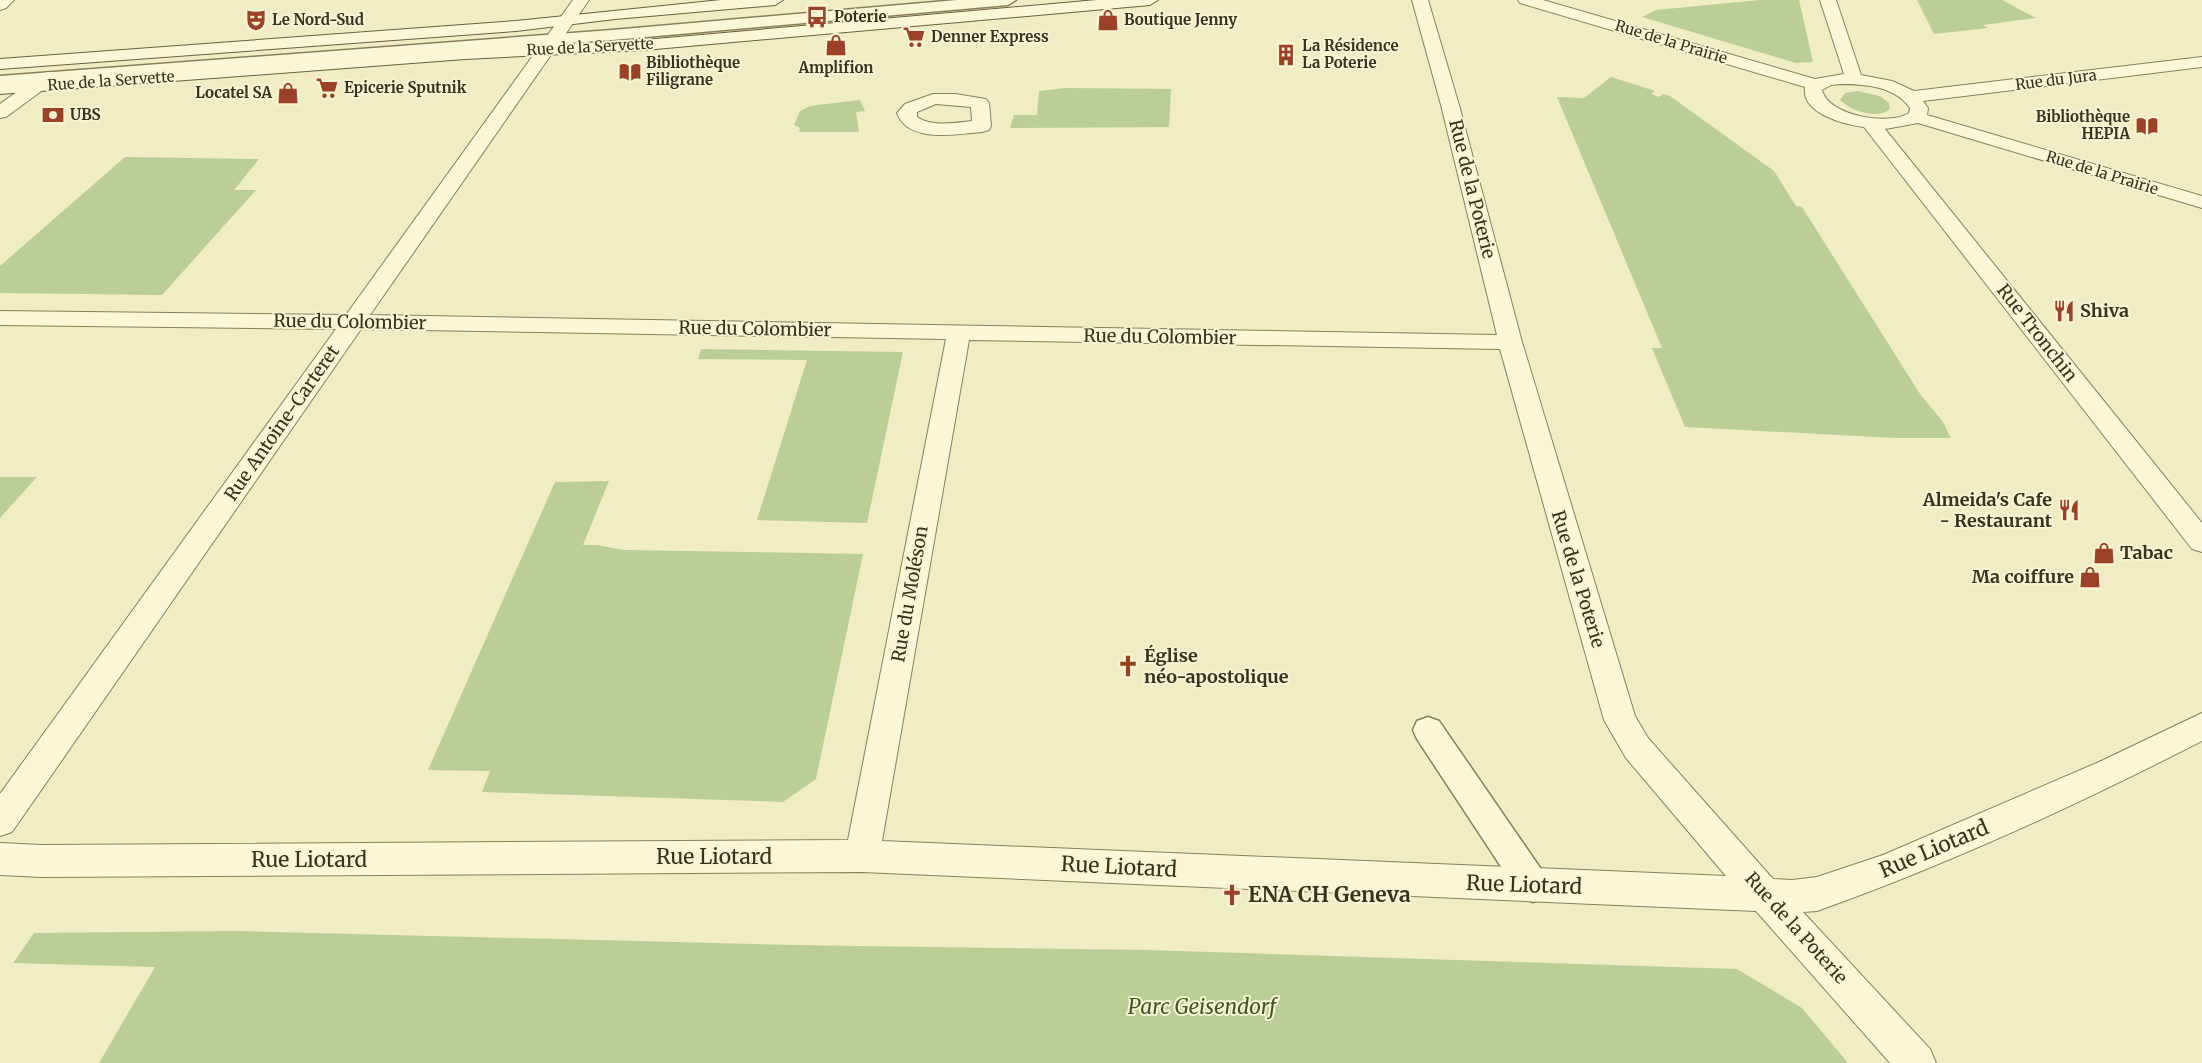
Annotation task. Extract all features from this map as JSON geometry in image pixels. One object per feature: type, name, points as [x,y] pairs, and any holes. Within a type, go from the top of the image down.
[{"type":"street","points":[[0,4],[6,0]]},
{"type":"street","name":"Rue Antoine-Carteret","points":[[0,821],[581,0]]},
{"type":"street","name":"Rue de la Servette","points":[[0,89],[42,82],[465,54],[558,35],[775,0]]},
{"type":"street","name":"Rue de la Servette","points":[[0,64],[509,27],[644,45],[1150,0]]},
{"type":"street","name":"Rue de la Poterie","points":[[1420,0],[1450,105],[1510,342],[1620,720],[1636,748],[1765,896],[1916,1063]]},
{"type":"street","name":"Rue de la Prairie","points":[[1526,0],[1816,85]]},
{"type":"street","points":[[1828,0],[1854,79]]},
{"type":"street","name":"Rue du Jura","points":[[1909,97],[2202,62]]},
{"type":"street","points":[[1835,79],[1854,79],[1888,86],[1909,97],[1919,108],[1916,117],[1897,124],[1871,124],[1839,115],[1823,107],[1814,97],[1813,89],[1816,85],[1835,79]]},
{"type":"street","points":[[0,113],[42,82]]},
{"type":"street","name":"Rue de la Prairie","points":[[1916,117],[2202,202]]},
{"type":"street","name":"Rue Tronchin","points":[[1871,124],[2202,542]]},
{"type":"street","name":"Rue du Colombier","points":[[0,318],[354,322],[1510,342]]},
{"type":"street","name":"Rue du Moléson","points":[[862,856],[959,332]]},
{"type":"street","name":"Rue Liotard","points":[[0,858],[61,861],[862,856],[1533,886],[1661,889],[1792,897],[1817,894],[1882,872],[2111,772],[2202,726]]},
{"type":"lane","points":[[558,35],[914,0]]},
{"type":"lane","points":[[0,72],[558,35],[1008,0]]},
{"type":"lane","points":[[0,81],[42,82]]},
{"type":"lane","points":[[1428,730],[1533,886]]},
{"type":"green space","points":[[1760,0],[1799,0],[1813,62],[1796,63],[1642,17],[1656,10]]},
{"type":"green space","points":[[1917,0],[2002,0],[2036,18],[1983,25],[1988,28],[1934,34]]},
{"type":"green space","points":[[1611,77],[1655,91],[1651,94],[1659,97],[1663,94],[1670,96],[1774,171],[1796,206],[1802,207],[1920,394],[1943,422],[1951,438],[1896,438],[1685,427],[1652,348],[1662,348],[1557,97],[1584,98]]},
{"type":"green space","points":[[1065,88],[1171,89],[1169,127],[1010,128],[1014,115],[1037,115],[1039,91]]},
{"type":"green space","points":[[1857,91],[1880,96],[1889,103],[1890,109],[1879,114],[1865,113],[1851,108],[1840,100],[1845,93]]},
{"type":"green space","points":[[860,100],[865,111],[856,112],[859,132],[799,132],[800,128],[794,125],[800,111],[810,106]]},
{"type":"green space","points":[[125,157],[259,159],[234,190],[256,190],[162,295],[0,293],[0,266]]},
{"type":"green space","points":[[701,349],[903,352],[867,523],[757,520],[807,360],[698,359]]},
{"type":"green space","points":[[0,477],[37,477],[0,518]]},
{"type":"green space","points":[[609,481],[583,545],[597,545],[624,550],[863,554],[816,779],[783,802],[482,792],[490,771],[428,770],[555,482]]},
{"type":"green space","name":"Parc Geisendorf","points":[[237,931],[790,945],[1147,950],[1737,969],[1802,1008],[1848,1063],[99,1063],[155,967],[13,963],[34,933]]},
{"type":"place","name":"Poterie","points":[[817,17]]},
{"type":"place","name":"Le Nord-Sud","points":[[256,20]]},
{"type":"place","name":"Boutique Jenny","points":[[1108,20]]},
{"type":"place","name":"Denner Express","points":[[914,37]]},
{"type":"place","name":"Amplifion","points":[[836,45]]},
{"type":"place","name":"La Résidence La Poterie","points":[[1286,55]]},
{"type":"place","name":"Bibliothèque Filigrane","points":[[630,72]]},
{"type":"place","name":"Epicerie Sputnik","points":[[327,88]]},
{"type":"place","name":"Locatel SA","points":[[288,93]]},
{"type":"place","name":"UBS","points":[[53,115]]},
{"type":"place","name":"Bibliothèque HEPIA","points":[[2147,126]]},
{"type":"place","name":"Shiva","points":[[2064,311]]},
{"type":"place","name":"Almeida's Cafe - Restaurant","points":[[2069,510]]},
{"type":"place","name":"Tabac","points":[[2104,553]]},
{"type":"place","name":"Ma coiffure","points":[[2090,577]]},
{"type":"place","name":"Église néo-apostolique","points":[[1128,666]]},
{"type":"place","name":"ENA CH Geneva","points":[[1232,895]]}]
